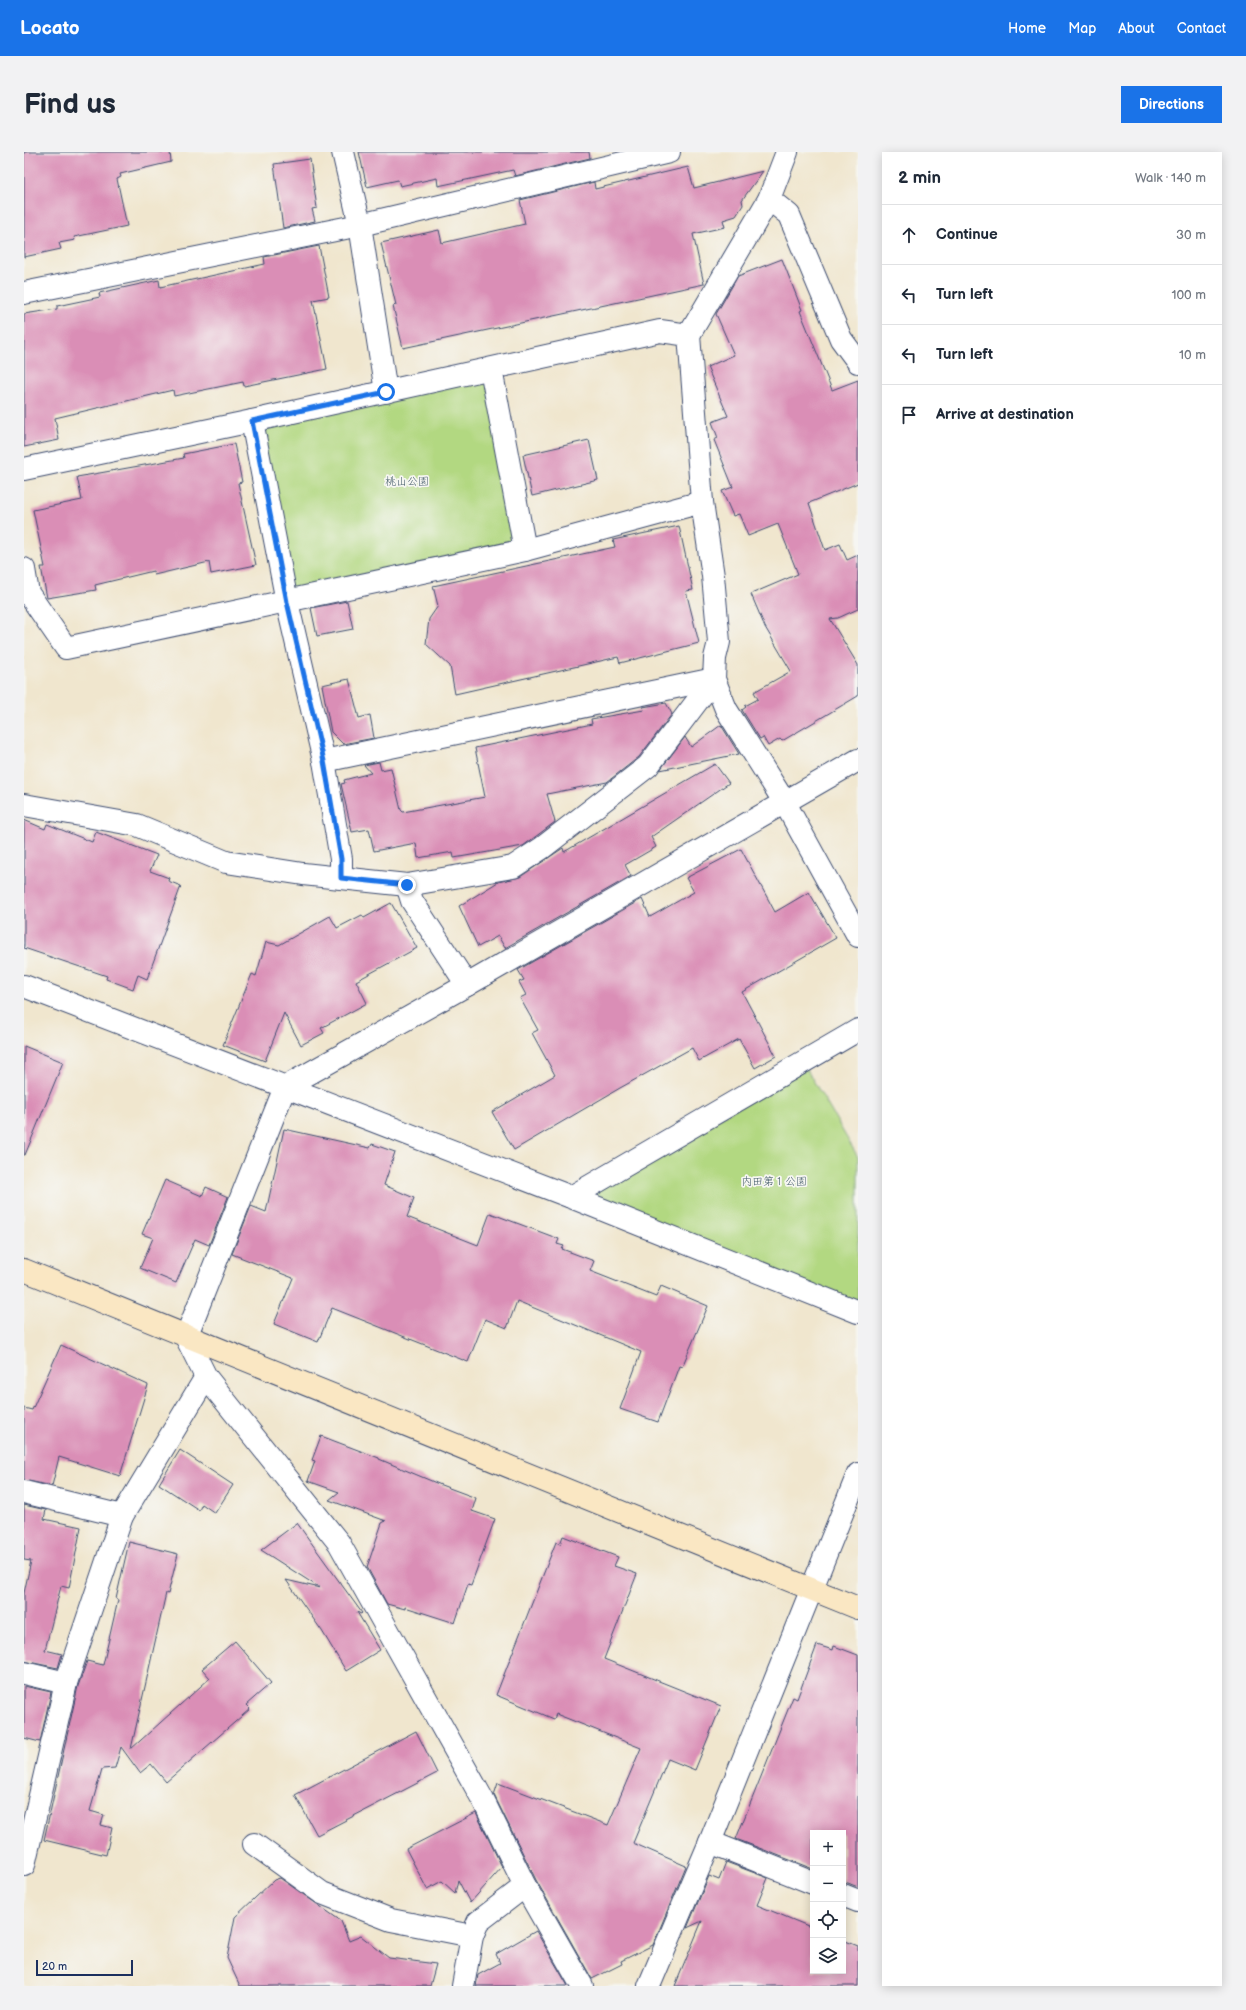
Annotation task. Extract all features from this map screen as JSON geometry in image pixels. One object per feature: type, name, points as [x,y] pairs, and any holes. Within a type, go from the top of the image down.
[{"type":"street","points":[[343,152],[360,225],[386,392]]},
{"type":"street","points":[[24,292],[360,225],[669,152]]},
{"type":"street","points":[[787,152],[769,199],[689,335],[702,502],[713,576],[719,642],[715,658],[714,679],[726,709],[785,803],[858,936]]},
{"type":"street","points":[[769,199],[790,215],[840,339],[858,362]]},
{"type":"street","points":[[24,469],[386,392],[660,331],[689,335]]},
{"type":"street","points":[[491,369],[525,550]]},
{"type":"street","points":[[252,421],[287,602],[324,761],[341,859],[341,878]]},
{"type":"street","points":[[24,569],[28,594],[66,648],[525,550],[702,502]]},
{"type":"street","points":[[324,761],[714,679]]},
{"type":"street","points":[[24,805],[137,825],[226,862],[303,874],[407,885],[513,867],[542,848],[648,766],[714,679]]},
{"type":"street","points":[[582,1986],[525,1886],[483,1800],[339,1543],[206,1378],[186,1337],[285,1087],[467,985],[858,760]]},
{"type":"street","points":[[407,885],[412,901],[467,985]]},
{"type":"street","points":[[24,986],[571,1197],[858,1312]]},
{"type":"street","points":[[571,1197],[858,1030]]},
{"type":"street","points":[[24,1270],[186,1337],[858,1608]]},
{"type":"street","points":[[24,1865],[66,1683],[122,1516],[206,1378]]},
{"type":"street","points":[[649,1986],[710,1842],[813,1590],[858,1474]]},
{"type":"street","points":[[24,1492],[122,1516]]},
{"type":"street","points":[[24,1673],[66,1683]]},
{"type":"street","points":[[710,1842],[810,1882]]},
{"type":"street","points":[[254,1844],[322,1893],[391,1920],[472,1936]]},
{"type":"street","points":[[462,1986],[472,1936],[478,1922],[525,1886]]},
{"type":"street","points":[[846,1896],[858,1901]]},
{"type":"green space","name":"桃山公園","points":[[488,373],[521,547],[290,597],[256,424]]},
{"type":"green space","name":"内田第１公園","points":[[806,1068],[858,1157],[858,1305],[585,1195]]},
{"type":"building","points":[[24,152],[170,152],[171,162],[120,174],[121,177],[117,179],[127,226],[74,237],[75,240],[59,243],[61,249],[24,257]]},
{"type":"building","points":[[359,152],[589,152],[590,158],[515,176],[513,170],[438,186],[437,178],[400,186],[398,180],[367,187]]},
{"type":"building","points":[[310,159],[317,208],[312,209],[315,221],[283,228],[274,164]]},
{"type":"building","points":[[688,167],[694,188],[763,171],[742,200],[743,205],[736,216],[723,220],[725,227],[693,234],[704,284],[403,348],[393,306],[396,305],[381,243],[439,230],[442,243],[525,224],[520,200],[594,182],[595,189]]},
{"type":"building","points":[[319,246],[329,297],[313,300],[327,369],[244,386],[243,382],[174,396],[173,390],[55,418],[59,440],[24,447],[24,314],[57,309],[57,306],[100,297],[99,293],[159,280],[160,287],[265,264],[264,257]]},
{"type":"building","points":[[782,259],[802,310],[800,311],[832,390],[858,380],[858,483],[809,503],[825,550],[840,544],[847,560],[858,555],[858,609],[838,618],[830,619],[858,665],[858,696],[782,741],[780,739],[768,746],[763,737],[760,739],[742,710],[746,707],[745,706],[758,699],[754,692],[791,671],[765,627],[751,594],[798,574],[778,524],[748,536],[739,514],[733,516],[722,491],[733,487],[714,440],[718,438],[712,422],[728,416],[707,367],[734,355],[716,314],[738,276]]},
{"type":"building","points":[[589,440],[598,480],[532,496],[523,455]]},
{"type":"building","points":[[234,444],[242,482],[238,483],[256,565],[211,574],[209,562],[154,575],[153,571],[95,585],[96,590],[47,598],[41,567],[45,567],[33,510],[82,500],[77,477],[184,458],[183,454]]},
{"type":"building","points":[[679,526],[693,590],[686,591],[699,643],[620,663],[618,657],[455,694],[450,666],[426,644],[429,619],[438,606],[433,586],[615,547],[613,540]]},
{"type":"building","points":[[347,601],[353,629],[317,636],[311,608]]},
{"type":"building","points":[[349,679],[359,718],[370,715],[374,738],[343,744],[331,732],[322,685]]},
{"type":"building","points":[[666,703],[672,714],[639,757],[607,782],[547,794],[555,822],[523,846],[454,858],[453,852],[418,858],[416,843],[374,851],[369,829],[352,832],[341,784],[345,783],[344,780],[371,773],[364,765],[379,762],[381,770],[391,768],[401,810],[403,812],[485,797],[475,748],[592,724],[591,719],[644,710],[643,707]]},
{"type":"building","points":[[721,725],[739,754],[660,770],[685,737],[691,747]]},
{"type":"building","points":[[715,764],[729,783],[651,837],[656,847],[625,865],[631,876],[505,948],[498,936],[478,947],[459,906],[498,882],[520,877],[563,848],[564,852]]},
{"type":"building","points":[[24,820],[45,829],[47,824],[92,842],[96,832],[157,855],[150,871],[169,878],[168,881],[181,886],[147,979],[138,975],[133,989],[106,979],[107,976],[24,948]]},
{"type":"building","points":[[741,849],[775,912],[809,892],[836,938],[742,992],[776,1056],[755,1068],[739,1039],[699,1061],[692,1048],[514,1150],[492,1112],[555,1075],[532,1033],[538,1030],[520,998],[526,995],[519,982],[524,980],[518,970],[642,899],[650,917],[694,892],[686,878]]},
{"type":"building","points":[[391,903],[417,948],[356,981],[367,1003],[321,1028],[324,1033],[301,1045],[284,1013],[265,1061],[223,1045],[252,974],[256,976],[266,942],[279,945],[330,916],[337,928],[362,915],[364,918]]},
{"type":"building","points":[[24,1046],[63,1062],[25,1155],[24,1155]]},
{"type":"building","points":[[284,1129],[370,1148],[372,1144],[395,1152],[384,1185],[414,1198],[407,1217],[478,1245],[490,1213],[559,1239],[557,1244],[564,1246],[562,1249],[594,1261],[590,1271],[656,1297],[661,1286],[708,1306],[682,1367],[679,1366],[658,1422],[620,1409],[641,1352],[517,1301],[507,1328],[485,1319],[468,1362],[332,1308],[318,1342],[274,1324],[293,1278],[232,1254],[251,1206],[266,1212]]},
{"type":"building","points":[[165,1180],[202,1196],[206,1187],[228,1197],[209,1245],[195,1239],[176,1283],[140,1268],[153,1238],[142,1234]]},
{"type":"building","points":[[61,1345],[148,1385],[120,1476],[59,1457],[52,1486],[24,1480],[24,1408],[32,1410]]},
{"type":"building","points":[[321,1436],[476,1498],[472,1511],[495,1519],[471,1585],[468,1584],[455,1623],[405,1607],[405,1609],[387,1604],[367,1567],[382,1523],[386,1521],[329,1500],[339,1492],[308,1481],[315,1461],[312,1460]]},
{"type":"building","points":[[180,1450],[233,1485],[215,1513],[202,1504],[199,1510],[159,1484]]},
{"type":"building","points":[[24,1505],[46,1510],[44,1519],[81,1527],[69,1588],[61,1586],[45,1650],[62,1654],[58,1668],[24,1661],[24,1593],[31,1561],[24,1560]]},
{"type":"building","points":[[297,1523],[362,1613],[357,1612],[380,1650],[346,1671],[322,1631],[286,1580],[320,1588],[261,1550]]},
{"type":"building","points":[[563,1536],[618,1557],[614,1566],[637,1574],[604,1659],[721,1706],[695,1770],[668,1759],[633,1843],[686,1866],[653,1945],[621,1961],[622,1964],[592,1979],[536,1880],[494,1795],[498,1783],[608,1825],[641,1748],[556,1714],[554,1719],[496,1695],[556,1542],[560,1544]]},
{"type":"building","points":[[129,1542],[178,1554],[168,1594],[166,1593],[131,1749],[210,1678],[202,1669],[235,1641],[271,1683],[246,1705],[250,1709],[166,1782],[151,1764],[140,1773],[121,1747],[115,1768],[102,1769],[90,1811],[104,1815],[101,1825],[112,1828],[106,1855],[44,1840],[78,1686],[87,1661],[103,1665],[118,1600],[116,1599]]},
{"type":"building","points":[[817,1645],[833,1650],[834,1646],[858,1655],[858,1887],[846,1882],[846,1830],[810,1830],[810,1868],[736,1839],[793,1697],[797,1699]]},
{"type":"building","points":[[24,1686],[51,1692],[40,1742],[24,1738]]},
{"type":"building","points":[[416,1731],[437,1773],[317,1835],[295,1795]]},
{"type":"building","points":[[476,1813],[502,1867],[470,1903],[458,1880],[455,1893],[442,1881],[427,1889],[406,1849]]},
{"type":"building","points":[[726,1862],[768,1878],[757,1905],[810,1927],[810,1974],[846,1974],[846,1941],[858,1946],[858,1986],[675,1986],[702,1921],[687,1928],[709,1876],[719,1880]]},
{"type":"building","points":[[280,1878],[341,1921],[349,1941],[361,1936],[389,1958],[436,1964],[430,1986],[240,1986],[227,1958],[235,1917],[274,1880]]},
{"type":"building","points":[[536,1931],[568,1986],[476,1986],[478,1975],[500,1963],[496,1954]]},
{"type":"route","points":[[386,392],[252,421],[287,602],[324,761],[341,859],[341,878],[407,885]]}]
